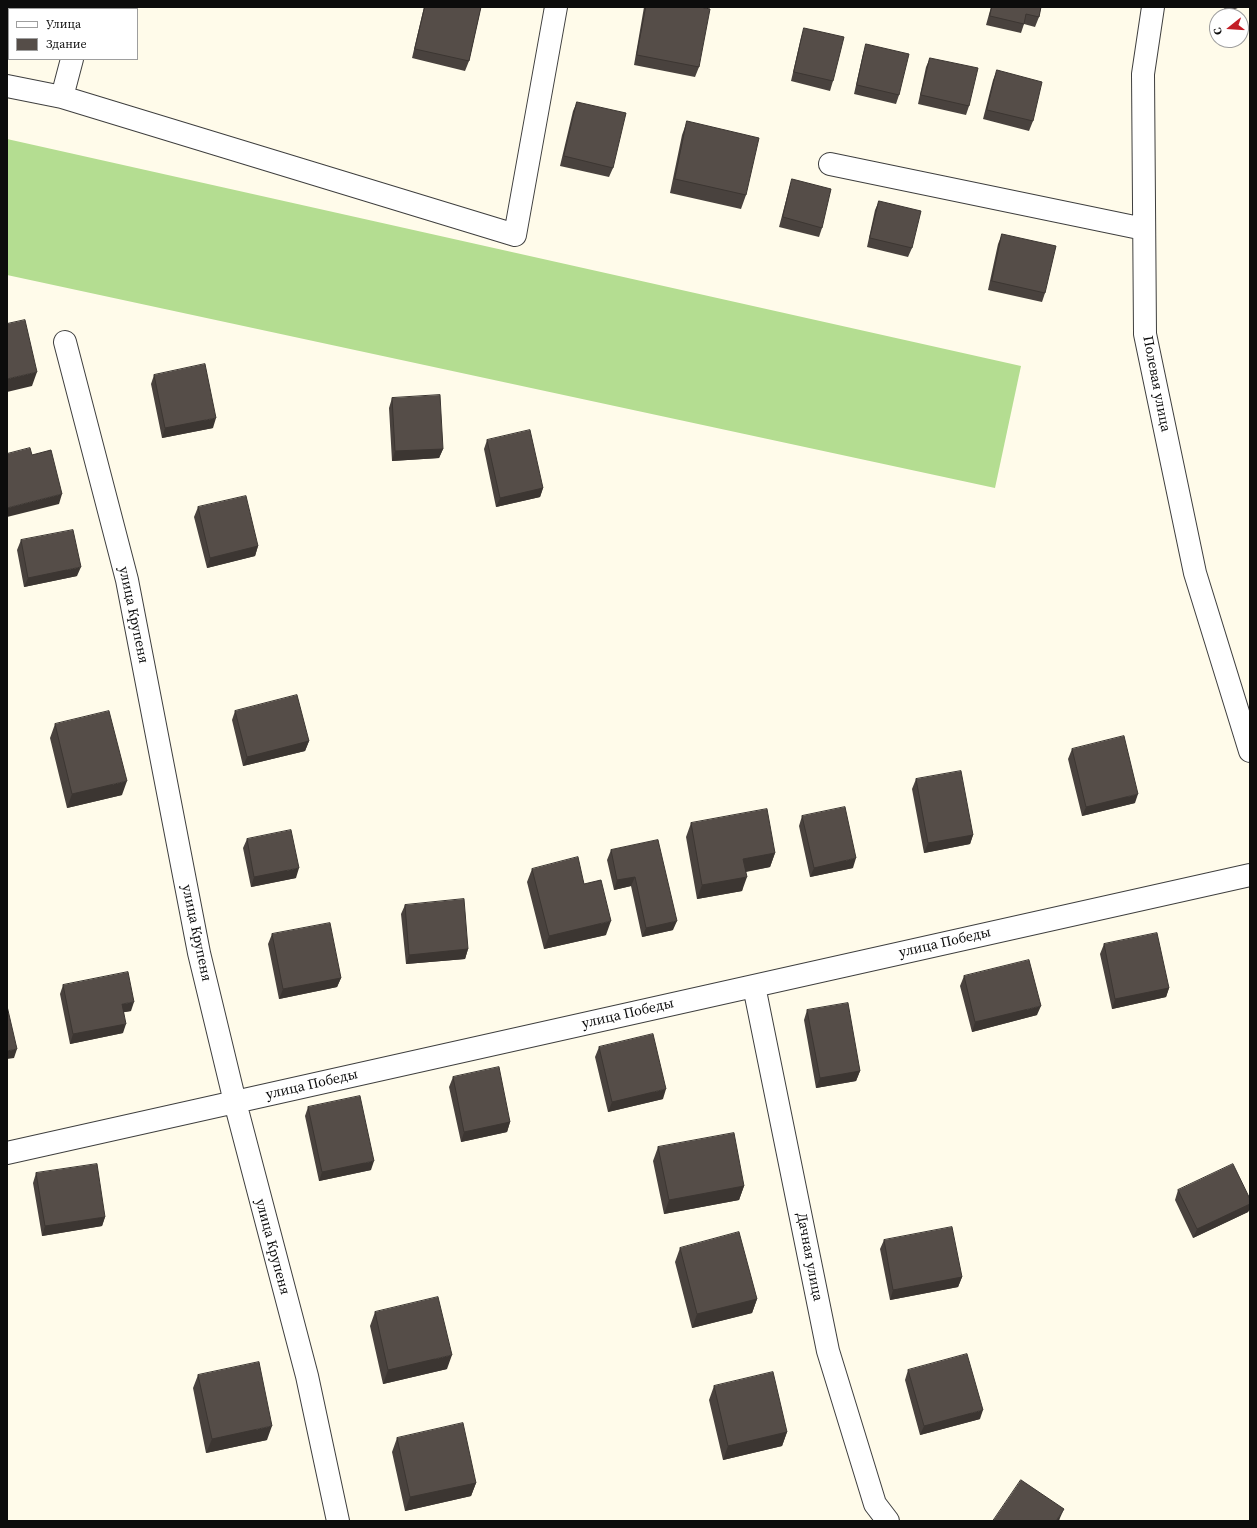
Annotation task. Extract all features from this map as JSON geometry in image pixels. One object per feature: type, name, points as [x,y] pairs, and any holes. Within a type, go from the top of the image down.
[{"type":"street","points":[[7,86],[62,97],[515,235],[556,7]]},
{"type":"street","name":"Полевая улица","points":[[1153,7],[1143,74],[1145,334],[1195,573],[1250,750]]},
{"type":"street","points":[[62,97],[72,60]]},
{"type":"street","points":[[830,164],[1144,229]]},
{"type":"street","name":"улица Крупеня","points":[[65,342],[127,580],[200,953],[234,1102],[307,1376],[338,1521]]},
{"type":"street","name":"улица Победы","points":[[7,1153],[1250,875]]},
{"type":"street","name":"Дачная улица","points":[[754,986],[828,1351],[875,1504],[888,1521]]},
{"type":"green space","points":[[7,139],[1021,366],[995,488],[7,275]]},
{"type":"building","points":[[425,7],[481,7],[469,61],[415,49]]},
{"type":"building","points":[[646,7],[700,7],[710,9],[699,67],[637,55]]},
{"type":"building","points":[[992,7],[1041,7],[1039,17],[1026,14],[1024,24],[990,16]]},
{"type":"building","points":[[804,28],[844,37],[833,81],[794,72]]},
{"type":"building","points":[[866,44],[909,54],[899,95],[857,85]]},
{"type":"building","points":[[930,58],[978,68],[969,106],[921,95]]},
{"type":"building","points":[[997,70],[1042,82],[1033,121],[987,110]]},
{"type":"building","points":[[577,102],[626,113],[613,168],[564,156]]},
{"type":"building","points":[[687,121],[759,138],[746,195],[675,179]]},
{"type":"building","points":[[792,179],[831,189],[822,228],[783,217]]},
{"type":"building","points":[[879,201],[921,211],[912,248],[870,238]]},
{"type":"building","points":[[1002,234],[1056,246],[1045,293],[992,281]]},
{"type":"building","points":[[25,320],[37,372],[7,379],[7,324]]},
{"type":"building","points":[[205,364],[216,418],[165,428],[154,375]]},
{"type":"building","points":[[440,395],[443,449],[395,451],[392,398]]},
{"type":"building","points":[[530,430],[543,488],[500,498],[487,440]]},
{"type":"building","points":[[30,448],[32,455],[51,450],[62,494],[7,508],[7,454]]},
{"type":"building","points":[[246,496],[258,546],[210,558],[198,507]]},
{"type":"building","points":[[73,530],[81,567],[28,578],[21,540]]},
{"type":"building","points":[[297,695],[309,741],[247,757],[235,711]]},
{"type":"building","points":[[109,711],[127,781],[72,794],[55,724]]},
{"type":"building","points":[[1124,736],[1138,794],[1086,807],[1072,749]]},
{"type":"building","points":[[961,771],[973,835],[928,843],[916,779]]},
{"type":"building","points":[[845,807],[856,858],[814,868],[802,816]]},
{"type":"building","points":[[767,809],[775,853],[743,859],[747,877],[702,885],[691,823]]},
{"type":"building","points":[[291,830],[299,868],[254,877],[247,839]]},
{"type":"building","points":[[658,840],[677,921],[646,928],[635,877],[617,880],[611,850]]},
{"type":"building","points":[[578,857],[584,884],[601,880],[611,921],[549,936],[532,869]]},
{"type":"building","points":[[464,899],[468,949],[409,955],[405,905]]},
{"type":"building","points":[[330,923],[341,978],[283,989],[272,934]]},
{"type":"building","points":[[1157,933],[1169,988],[1115,999],[1104,944]]},
{"type":"building","points":[[1029,960],[1041,1006],[975,1022],[964,976]]},
{"type":"building","points":[[128,972],[134,1002],[122,1004],[126,1024],[73,1034],[63,985]]},
{"type":"building","points":[[848,1003],[860,1071],[820,1078],[807,1010]]},
{"type":"building","points":[[7,1006],[17,1049],[7,1051]]},
{"type":"building","points":[[653,1034],[666,1089],[612,1102],[599,1047]]},
{"type":"building","points":[[499,1067],[510,1122],[464,1132],[453,1077]]},
{"type":"building","points":[[360,1096],[374,1161],[322,1172],[308,1107]]},
{"type":"building","points":[[734,1133],[744,1186],[669,1200],[658,1147]]},
{"type":"building","points":[[97,1164],[105,1217],[45,1226],[36,1173]]},
{"type":"building","points":[[1233,1164],[1250,1199],[1250,1204],[1197,1229],[1178,1190]]},
{"type":"building","points":[[952,1227],[962,1277],[893,1290],[884,1240]]},
{"type":"building","points":[[739,1232],[757,1299],[697,1314],[680,1248]]},
{"type":"building","points":[[438,1297],[452,1355],[388,1370],[375,1312]]},
{"type":"building","points":[[967,1354],[983,1410],[924,1426],[908,1370]]},
{"type":"building","points":[[259,1362],[272,1426],[212,1439],[198,1375]]},
{"type":"building","points":[[773,1372],[787,1432],[728,1446],[714,1386]]},
{"type":"building","points":[[463,1423],[476,1483],[410,1497],[397,1438]]},
{"type":"building","points":[[1021,1480],[1064,1509],[1056,1521],[993,1521]]}]
